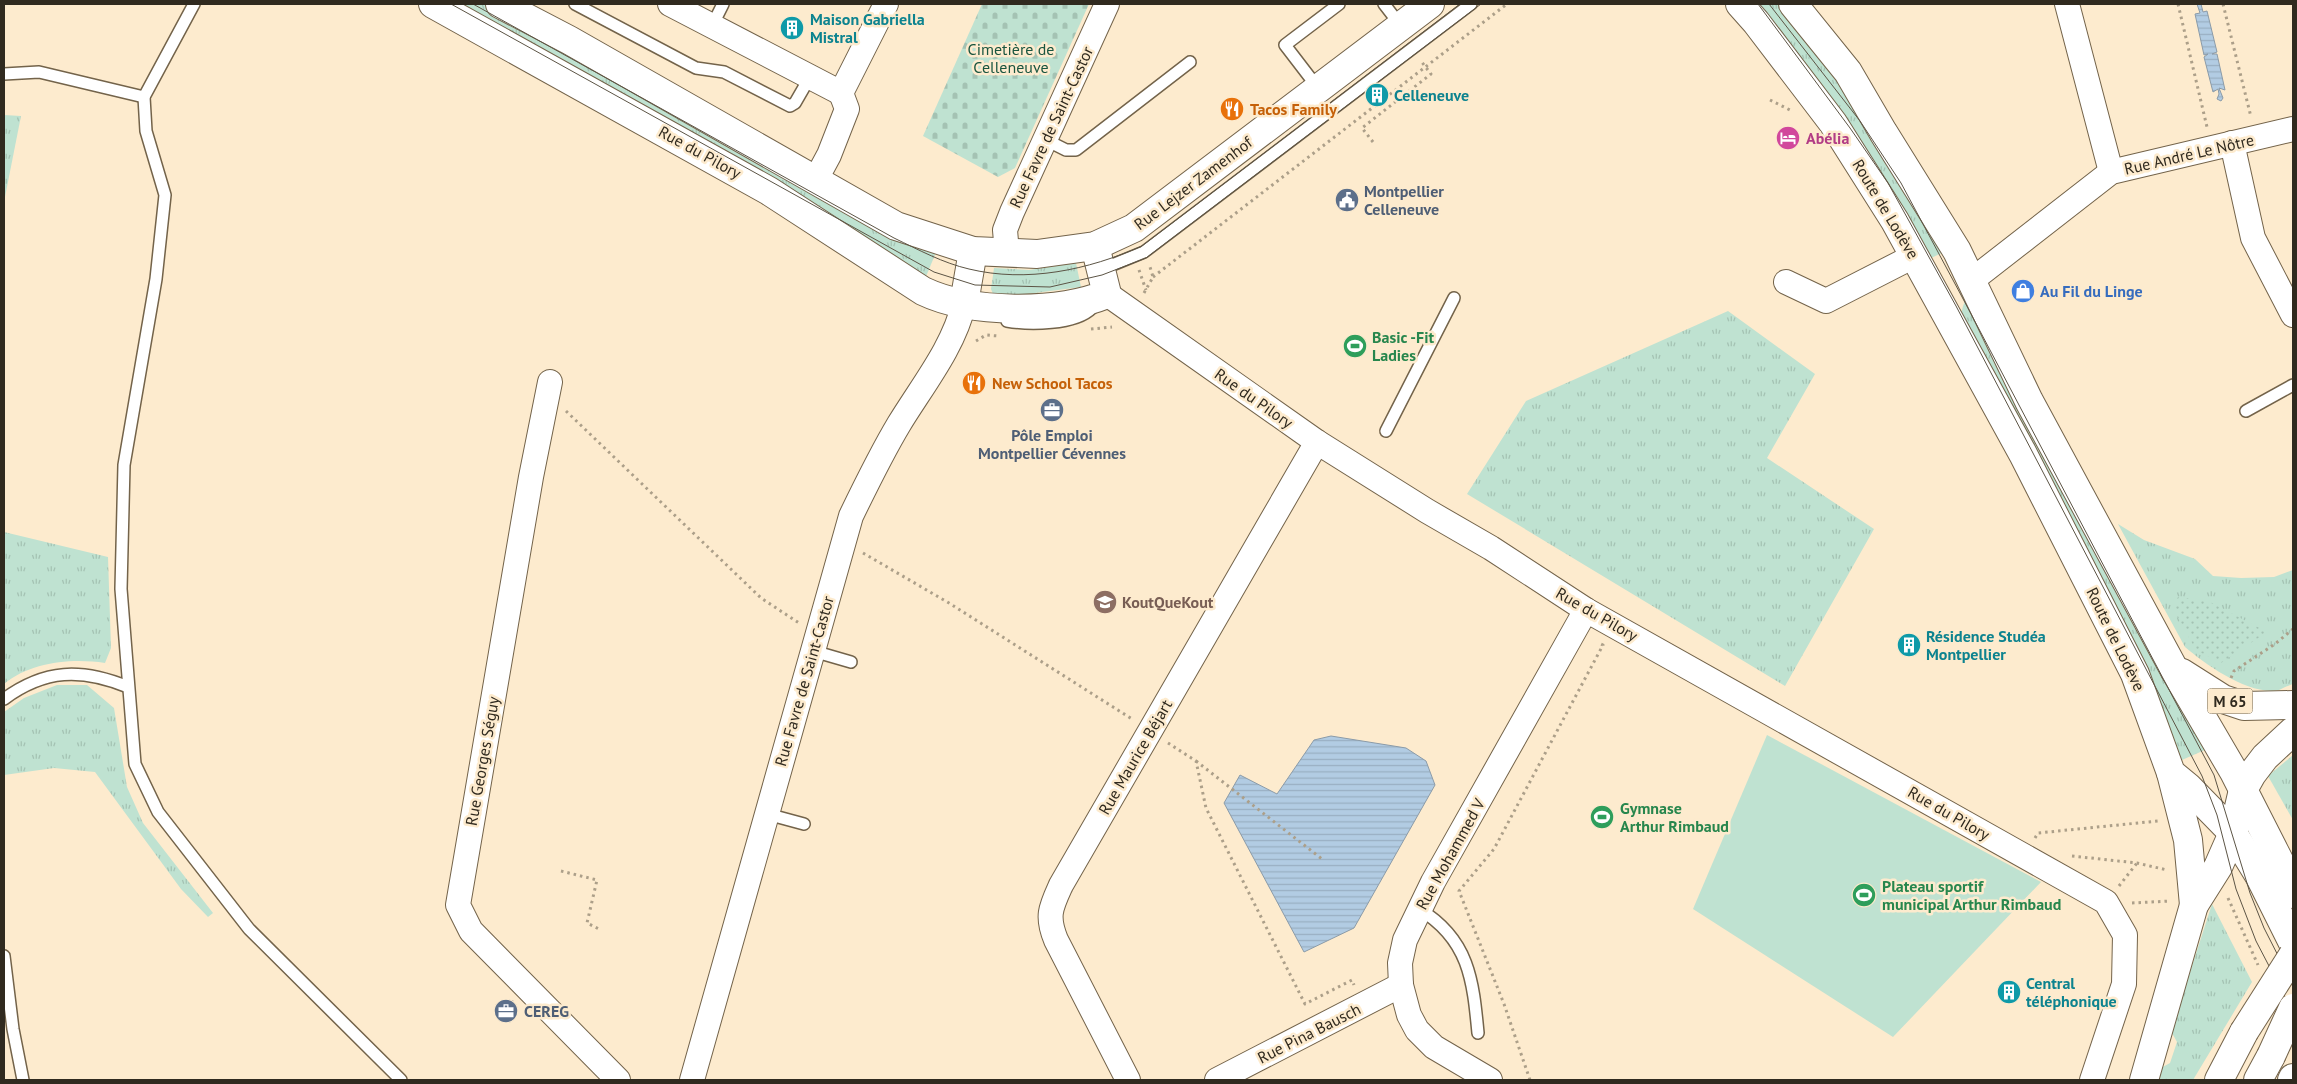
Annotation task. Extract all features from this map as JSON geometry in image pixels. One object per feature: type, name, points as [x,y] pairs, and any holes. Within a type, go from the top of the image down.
[{"type":"main road","name":"Rue du Pilory","points":[[433,4],[769,191],[923,291],[940,298],[1019,310],[1078,303],[1101,270],[1037,254],[973,252],[896,226],[569,40],[500,4]]},
{"type":"main road","name":"Rue Lejzer Zamenhof","points":[[1101,270],[1134,228],[1318,88],[1406,37],[1430,4]]},
{"type":"main road","name":"Route de Lodève","points":[[1740,4],[1756,22],[1833,123],[1895,221],[2022,454],[2135,674],[2171,773],[2217,815],[2233,833],[2293,942]]},
{"type":"main road","points":[[1793,4],[1848,72],[1957,251],[2028,401],[2175,671],[2243,790],[2293,888]]},
{"type":"main road","points":[[964,303],[973,252]]},
{"type":"main road","points":[[1951,323],[1956,306],[1971,281]]},
{"type":"main road","name":"M 65","points":[[2175,671],[2223,699],[2244,706],[2293,705]]},
{"type":"main road","points":[[2218,867],[2233,833],[2243,790],[2265,757],[2293,731]]},
{"type":"main road","points":[[2144,1080],[2183,903],[2188,840],[2171,773]]},
{"type":"main road","points":[[2183,903],[2218,867],[2229,861],[2241,859],[2250,861],[2293,894]]},
{"type":"main road","points":[[2218,1080],[2244,1032],[2293,955]]},
{"type":"main road","points":[[2258,1080],[2293,1008]]},
{"type":"street","points":[[670,4],[841,93],[847,109],[828,155],[814,181]]},
{"type":"street","points":[[841,93],[886,4]]},
{"type":"street","name":"Rue Favre de Saint-Castor","points":[[1008,253],[1005,230],[1108,4]]},
{"type":"street","points":[[2067,4],[2112,172]]},
{"type":"street","name":"Rue André Le Nôtre","points":[[1971,281],[2112,172],[2293,130]]},
{"type":"street","points":[[2222,146],[2253,238],[2293,315]]},
{"type":"street","points":[[1786,282],[1826,302],[1914,256]]},
{"type":"street","name":"Rue du Pilory","points":[[1101,270],[1317,442],[1427,511],[1491,548],[1582,619],[1614,624],[2106,902]]},
{"type":"street","name":"Rue Favre de Saint-Castor","points":[[692,1080],[851,516],[882,452],[960,322],[964,303]]},
{"type":"street","name":"Rue Georges Séguy","points":[[549,388],[528,497],[458,905],[471,931],[618,1080]]},
{"type":"street","name":"Rue Maurice Béjart","points":[[1128,1080],[1056,940],[1051,928],[1049,910],[1061,885],[1317,442]]},
{"type":"street","name":"Rue Mohammed V","points":[[1490,1080],[1434,1047],[1417,1030],[1409,1015],[1401,985],[1400,963],[1404,940],[1419,909],[1582,619]]},
{"type":"street","points":[[2092,1080],[2124,984],[2124,934],[2106,902]]},
{"type":"street","name":"Rue Pina Bausch","points":[[1217,1080],[1401,985]]},
{"type":"lane","points":[[194,4],[144,97],[146,131],[165,195],[156,279],[124,465],[121,590],[135,764],[158,812],[249,929],[400,1080]]},
{"type":"lane","points":[[575,4],[696,68],[724,72],[790,106],[796,103],[810,77]]},
{"type":"lane","points":[[712,26],[723,4]]},
{"type":"lane","points":[[1318,88],[1285,45],[1339,4]]},
{"type":"lane","points":[[1384,4],[1406,37]]},
{"type":"lane","points":[[1101,270],[1144,252],[1406,37],[1471,4]]},
{"type":"lane","points":[[1046,140],[1066,150],[1076,150],[1190,62]]},
{"type":"lane","points":[[4,74],[39,72],[144,97]]},
{"type":"lane","points":[[1386,431],[1454,298]]},
{"type":"lane","points":[[2246,410],[2293,385]]},
{"type":"lane","points":[[815,642],[851,662]]},
{"type":"lane","points":[[4,699],[21,686],[46,676],[66,673],[112,680],[128,686]]},
{"type":"lane","points":[[767,814],[804,824]]},
{"type":"lane","points":[[1419,909],[1430,915],[1450,934],[1459,946],[1469,971],[1478,1033]]},
{"type":"lane","points":[[4,956],[13,1029],[23,1080]]},
{"type":"path","points":[[1153,277],[1507,4]]},
{"type":"path","points":[[2178,4],[2222,146]]},
{"type":"path","points":[[2223,4],[2256,138]]},
{"type":"path","points":[[1373,142],[1362,128],[1431,74],[1406,37]]},
{"type":"path","points":[[1770,100],[1799,114]]},
{"type":"path","points":[[549,388],[761,598],[790,619],[815,642]]},
{"type":"path","points":[[1530,1080],[1504,1004],[1460,891],[1494,849],[1603,645],[1582,619]]},
{"type":"path","points":[[2223,699],[2234,671],[2275,644],[2293,629]]},
{"type":"path","points":[[1196,762],[1322,859]]},
{"type":"path","points":[[2160,822],[2038,833],[2033,861],[2075,856],[2137,863],[2174,872]]},
{"type":"path","points":[[2106,902],[2137,863]]},
{"type":"path","points":[[561,871],[597,880],[587,923],[599,929]]},
{"type":"path","points":[[2106,902],[2183,903]]},
{"type":"green space","points":[[442,4],[487,4],[939,245],[925,279]]},
{"type":"green space","name":"Cimetière de Celleneuve","points":[[982,4],[1089,4],[1015,168],[998,177],[923,136]]},
{"type":"green space","points":[[1748,4],[1778,4],[1879,137],[1950,249],[1925,261]]},
{"type":"green space","points":[[4,115],[21,116],[4,202]]},
{"type":"green space","points":[[1076,263],[1081,287],[1027,294],[993,294],[991,289],[994,268],[1029,270]]},
{"type":"green space","points":[[1968,295],[2214,746],[2182,760],[2156,695],[1959,324],[1963,306]]},
{"type":"green space","points":[[1728,311],[1815,374],[1767,458],[1874,529],[1785,686],[1467,494],[1526,401]]},
{"type":"green space","points":[[2118,524],[2144,540],[2195,559],[2213,576],[2241,578],[2274,577],[2293,570],[2293,684],[2279,690],[2267,691],[2242,684],[2216,670],[2185,647]]},
{"type":"green space","points":[[4,532],[108,557],[111,648],[105,663],[79,661],[52,663],[26,671],[4,684]]},
{"type":"green space","points":[[2178,597],[2208,601],[2267,632],[2221,663],[2196,650],[2173,609]]},
{"type":"green space","points":[[57,685],[87,685],[114,708],[127,787],[143,823],[213,913],[208,917],[181,889],[95,772],[54,768],[4,775],[4,712],[24,698]]},
{"type":"green space","name":"Plateau sportif municipal Arthur Rimbaud","points":[[1767,735],[2041,882],[1893,1037],[1693,909]]},
{"type":"green space","points":[[2293,755],[2293,820],[2268,776]]},
{"type":"green space","points":[[2212,904],[2252,982],[2193,1080],[2155,1080],[2159,1069],[2170,1063],[2177,1042],[2171,1031]]},
{"type":"water","points":[[2197,4],[2201,4],[2203,12],[2207,11],[2217,52],[2212,54],[2217,54],[2225,90],[2219,88],[2223,98],[2221,101],[2217,99],[2218,89],[2213,92],[2204,57],[2208,54],[2204,55],[2195,14],[2200,13]]},
{"type":"water","points":[[1331,736],[1406,748],[1426,761],[1435,785],[1354,928],[1304,952],[1224,803],[1240,775],[1277,794],[1314,740]]},
{"type":"tram line","points":[[451,4],[934,272],[975,285],[1050,287],[1102,275],[1146,258],[1481,4]]},
{"type":"tram line","points":[[473,4],[894,238],[931,256],[959,266],[991,273],[1013,275],[1057,272],[1079,268],[1142,246],[1460,4]]},
{"type":"tram line","points":[[1758,4],[1850,128],[1888,183],[1956,306],[2202,776],[2217,815],[2236,889],[2256,941],[2293,1012]]},
{"type":"tram line","points":[[1769,4],[1860,121],[1901,183],[1961,295],[2214,775],[2250,893],[2264,928],[2293,985]]},
{"type":"place","name":"Maison Gabriella Mistral","points":[[792,28]]},
{"type":"place","name":"Celleneuve","points":[[1377,95]]},
{"type":"place","name":"Tacos Family","points":[[1232,109]]},
{"type":"place","name":"Abélia","points":[[1788,138]]},
{"type":"place","name":"Montpellier Celleneuve","points":[[1347,200]]},
{"type":"place","name":"Au Fil du Linge","points":[[2023,291]]},
{"type":"place","name":"Basic -Fit Ladies","points":[[1355,346]]},
{"type":"place","name":"New School Tacos","points":[[974,383]]},
{"type":"place","name":"Pôle Emploi Montpellier Cévennes","points":[[1052,410]]},
{"type":"place","name":"KoutQueKout","points":[[1105,602]]},
{"type":"place","name":"Résidence Studéa Montpellier","points":[[1909,645]]},
{"type":"place","name":"Gymnase Arthur Rimbaud","points":[[1602,817]]},
{"type":"place","name":"Plateau sportif municipal Arthur Rimbaud","points":[[1864,895]]},
{"type":"place","name":"Central téléphonique","points":[[2009,992]]},
{"type":"place","name":"CEREG","points":[[506,1011]]}]
